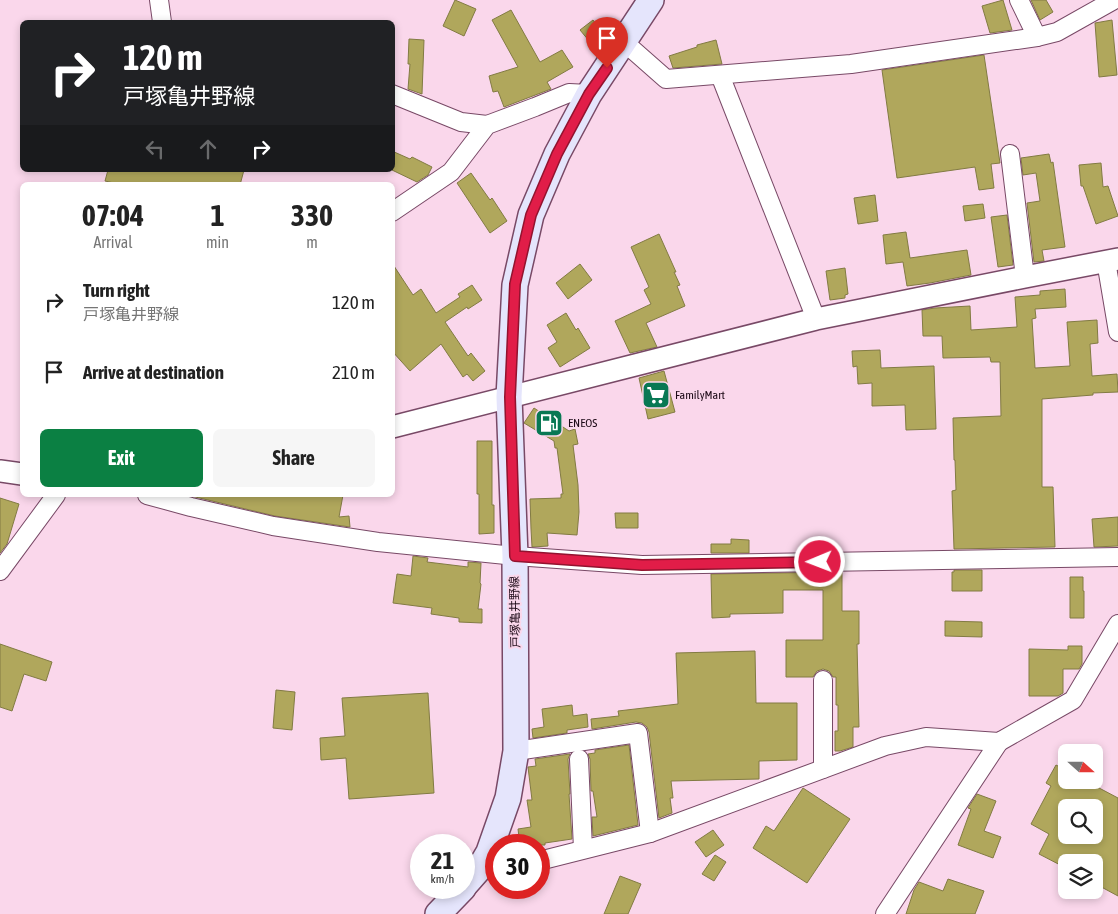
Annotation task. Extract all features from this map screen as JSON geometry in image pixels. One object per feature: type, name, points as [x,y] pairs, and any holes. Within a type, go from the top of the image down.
[{"type":"main road","name":"戸塚亀井野線","points":[[498,834],[508,798],[516,751],[515,556],[510,397],[515,284],[531,215],[557,154],[589,94],[651,0]]},
{"type":"main road","name":"戸塚亀井野線","points":[[475,874],[485,862]]},
{"type":"main road","name":"戸塚亀井野線","points":[[438,914],[452,899]]},
{"type":"street","points":[[159,0],[162,20]]},
{"type":"street","points":[[1019,0],[1037,38]]},
{"type":"street","points":[[624,42],[666,79],[851,64],[1037,38],[1057,32],[1114,0]]},
{"type":"street","points":[[720,75],[816,320]]},
{"type":"street","points":[[395,95],[460,122],[488,125],[569,93],[589,94]]},
{"type":"street","points":[[395,210],[451,172],[488,125]]},
{"type":"street","points":[[1010,154],[1025,276]]},
{"type":"street","points":[[395,426],[816,320],[1025,276],[1112,260],[1118,332]]},
{"type":"street","points":[[0,472],[20,474]]},
{"type":"street","points":[[0,571],[55,497]]},
{"type":"street","points":[[154,497],[272,526],[378,542],[515,556],[642,565],[1118,557]]},
{"type":"street","points":[[885,914],[999,742],[1073,700],[1118,624]]},
{"type":"street","points":[[823,680],[823,769]]},
{"type":"street","points":[[516,751],[638,733],[650,833]]},
{"type":"street","points":[[550,858],[650,833],[885,746],[926,737],[999,742]]},
{"type":"street","points":[[579,759],[583,849]]},
{"type":"building","points":[[455,0],[476,9],[464,36],[443,26]]},
{"type":"building","points":[[1003,0],[1012,30],[990,33],[982,6]]},
{"type":"building","points":[[1031,0],[1046,0],[1053,12],[1040,20]]},
{"type":"building","points":[[511,10],[540,62],[562,50],[573,67],[547,82],[551,89],[504,107],[498,91],[493,92],[489,76],[518,67],[492,20]]},
{"type":"building","points":[[593,20],[607,38],[595,48],[580,30]]},
{"type":"building","points":[[1112,20],[1117,75],[1099,77],[1095,23]]},
{"type":"building","points":[[409,39],[424,40],[422,94],[408,89]]},
{"type":"building","points":[[716,40],[722,64],[673,68],[669,56]]},
{"type":"building","points":[[984,55],[1000,163],[991,164],[994,188],[979,190],[975,167],[897,178],[882,70]]},
{"type":"building","points":[[395,152],[410,159],[412,157],[432,167],[428,175],[417,182],[395,171]]},
{"type":"building","points":[[1049,154],[1051,163],[1053,162],[1065,247],[1042,250],[1044,261],[1034,262],[1027,203],[1040,201],[1036,173],[1023,175],[1021,158]]},
{"type":"building","points":[[1101,163],[1103,187],[1108,186],[1118,216],[1096,224],[1083,186],[1081,186],[1079,165]]},
{"type":"building","points":[[107,172],[243,172],[241,182],[105,181]]},
{"type":"building","points":[[471,173],[490,200],[492,198],[507,221],[490,233],[457,183]]},
{"type":"building","points":[[875,195],[878,221],[858,224],[854,198]]},
{"type":"building","points":[[983,204],[985,218],[965,221],[963,206]]},
{"type":"building","points":[[1007,215],[1013,265],[998,267],[991,217]]},
{"type":"building","points":[[906,232],[910,258],[967,250],[971,275],[907,286],[903,262],[886,264],[883,235]]},
{"type":"building","points":[[659,234],[676,272],[674,272],[680,285],[677,286],[685,306],[646,323],[657,347],[630,353],[615,321],[651,304],[644,290],[649,287],[631,247]]},
{"type":"building","points":[[580,264],[592,280],[568,299],[556,283]]},
{"type":"building","points":[[395,268],[413,295],[421,289],[436,313],[460,297],[458,294],[472,285],[482,300],[468,309],[467,307],[445,322],[468,356],[471,353],[485,371],[473,381],[467,374],[463,377],[441,344],[410,371],[395,354]]},
{"type":"building","points":[[845,268],[848,294],[845,295],[845,298],[830,300],[826,271]]},
{"type":"building","points":[[1065,289],[1066,307],[1035,309],[1036,318],[1032,319],[1035,368],[1070,366],[1067,322],[1097,320],[1098,343],[1090,344],[1092,376],[1117,374],[1118,392],[1042,399],[1042,487],[1053,487],[1055,547],[954,549],[952,491],[956,490],[953,418],[1001,416],[1000,362],[991,362],[990,357],[943,358],[942,336],[923,336],[922,310],[970,306],[971,330],[1017,327],[1015,297],[1040,295],[1040,291]]},
{"type":"building","points":[[566,313],[590,348],[560,367],[548,348],[557,342],[547,325]]},
{"type":"building","points":[[880,350],[881,368],[934,366],[936,429],[906,430],[905,405],[872,406],[872,383],[858,384],[857,366],[853,367],[852,351]]},
{"type":"building","name":"FamilyMart","points":[[664,371],[675,412],[648,419],[639,378]]},
{"type":"building","points":[[534,408],[569,431],[575,429],[578,444],[573,445],[579,512],[577,535],[547,533],[548,546],[532,547],[530,499],[561,498],[561,494],[563,494],[557,448],[555,448],[554,441],[524,423]]},
{"type":"building","points":[[477,441],[492,441],[494,533],[479,534]]},
{"type":"building","points":[[195,497],[343,497],[339,517],[349,516],[350,527],[275,516]]},
{"type":"building","points":[[0,498],[19,504],[7,544],[0,553]]},
{"type":"building","points":[[615,513],[638,513],[638,528],[616,528]]},
{"type":"building","points":[[1118,517],[1118,546],[1094,547],[1092,519]]},
{"type":"building","points":[[731,539],[749,540],[749,553],[711,553],[711,544],[731,544]]},
{"type":"building","points":[[413,556],[428,558],[427,562],[468,567],[468,562],[481,563],[478,609],[482,609],[482,623],[459,622],[459,618],[431,614],[432,608],[393,603],[397,574],[411,576]]},
{"type":"building","points":[[954,570],[982,570],[982,591],[952,591],[952,572]]},
{"type":"building","points":[[842,572],[842,611],[859,611],[859,644],[857,644],[859,727],[853,727],[853,747],[835,751],[835,731],[838,731],[836,677],[833,677],[829,671],[823,669],[817,671],[813,677],[786,677],[786,640],[823,640],[823,590],[783,590],[783,613],[730,614],[730,617],[712,618],[711,574]]},
{"type":"building","points":[[1070,577],[1083,577],[1084,618],[1070,618]]},
{"type":"building","points":[[945,621],[982,622],[982,637],[945,636]]},
{"type":"building","points":[[0,644],[52,662],[46,681],[24,674],[12,711],[0,707]]},
{"type":"building","points":[[1068,646],[1082,646],[1082,664],[1079,669],[1063,669],[1063,693],[1058,696],[1029,696],[1029,649],[1068,650]]},
{"type":"building","points":[[755,651],[756,703],[797,703],[797,760],[759,761],[759,779],[671,781],[673,798],[670,798],[672,813],[659,818],[647,727],[642,723],[636,722],[592,729],[591,719],[619,716],[618,711],[678,704],[676,653]]},
{"type":"building","points":[[276,690],[295,692],[292,730],[273,728]]},
{"type":"building","points":[[428,693],[434,793],[349,799],[346,758],[321,760],[320,738],[345,736],[342,698]]},
{"type":"building","points":[[572,705],[573,716],[587,714],[588,727],[567,730],[567,733],[533,738],[532,729],[544,727],[542,709]]},
{"type":"building","points":[[629,745],[638,825],[593,836],[592,817],[597,817],[593,791],[591,791],[590,759],[588,754],[595,753],[595,750]]},
{"type":"building","points":[[570,754],[568,759],[572,839],[550,842],[550,834],[519,834],[518,829],[531,827],[527,800],[532,800],[528,767],[536,766],[535,759]]},
{"type":"building","points":[[1056,765],[1058,766],[1058,789],[1101,789],[1118,798],[1118,896],[1103,888],[1103,854],[1058,854],[1058,864],[1039,854],[1049,834],[1031,824],[1051,786],[1046,783]]},
{"type":"building","points":[[803,788],[850,819],[807,883],[753,848],[766,826],[774,831]]},
{"type":"building","points":[[977,794],[996,801],[984,831],[1001,837],[993,858],[958,845],[971,809],[968,808]]},
{"type":"building","points":[[713,830],[724,845],[706,857],[695,842]]},
{"type":"building","points":[[715,855],[726,862],[714,881],[702,874]]},
{"type":"building","points":[[620,876],[641,884],[628,914],[604,914]]},
{"type":"building","points":[[948,879],[984,891],[975,914],[906,914],[914,890],[919,882],[943,891]]},
{"type":"place","name":"FamilyMart","points":[[656,395]]},
{"type":"place","name":"ENEOS","points":[[549,423]]},
{"type":"route","points":[[607,68],[589,94],[557,154],[531,215],[515,284],[510,397],[515,556],[642,565],[820,562]]}]
